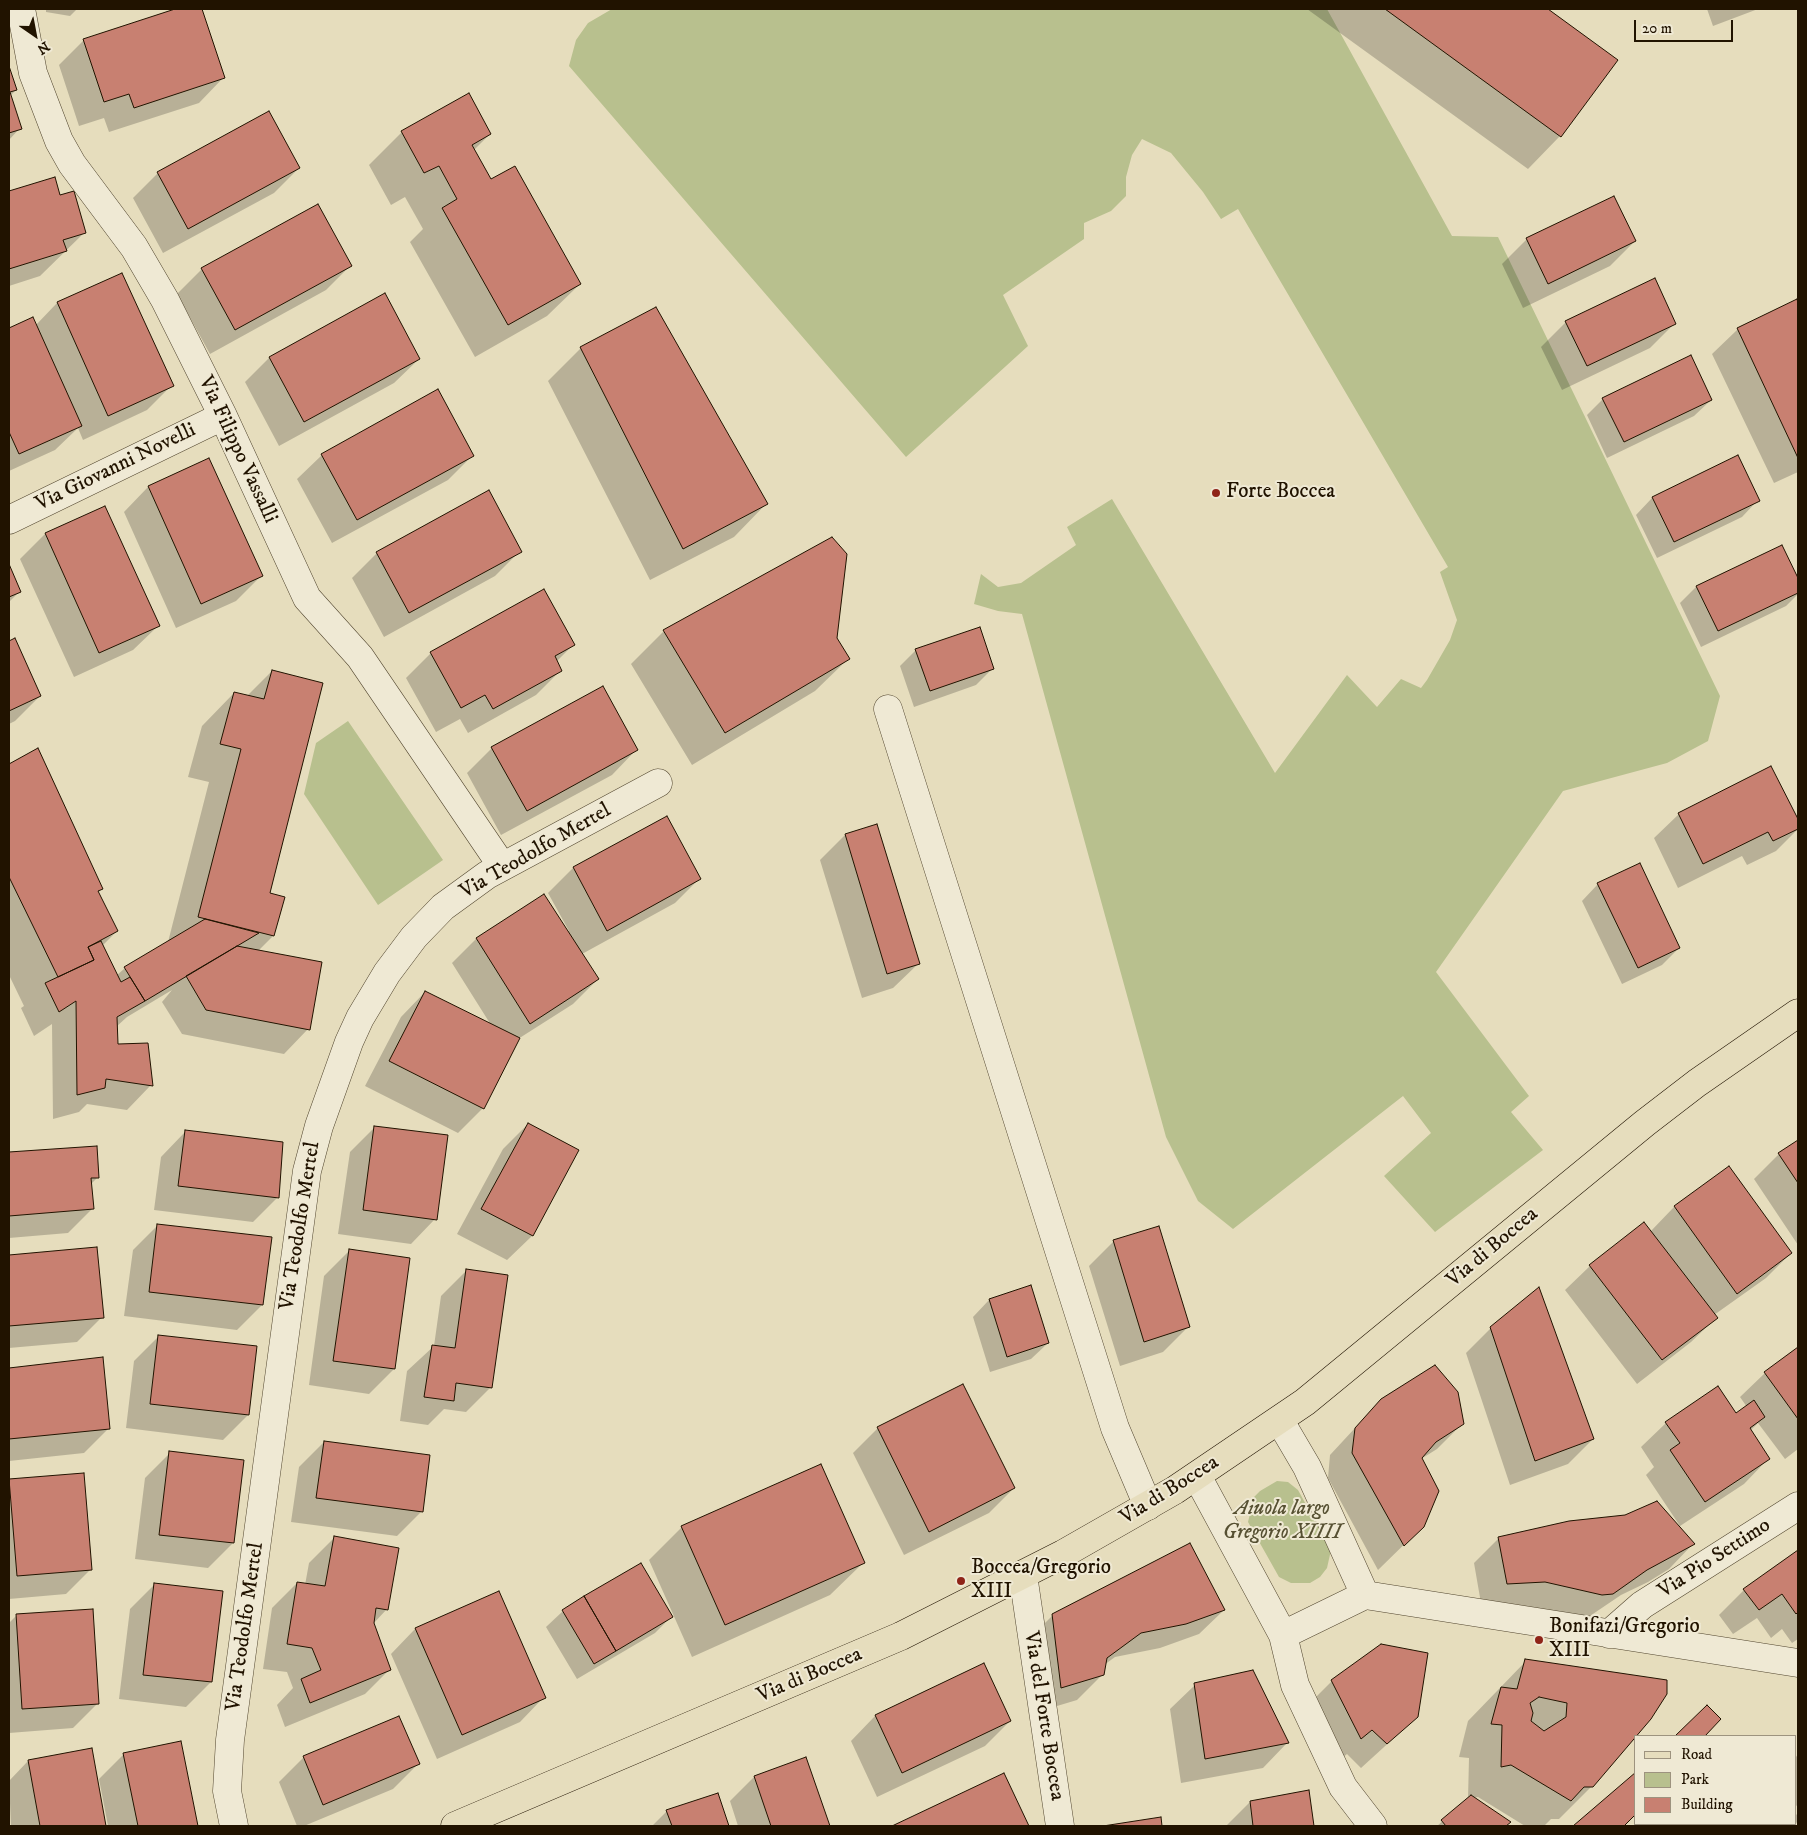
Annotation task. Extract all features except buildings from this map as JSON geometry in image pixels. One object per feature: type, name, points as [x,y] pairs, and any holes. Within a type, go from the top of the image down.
[{"type":"main road","name":"Via di Boccea","points":[[455,1826],[901,1636],[1023,1575],[1148,1506],[1280,1421],[1430,1301],[1645,1123],[1697,1083],[1798,1013]]},
{"type":"street","name":"Via Filippo Vassalli","points":[[21,9],[34,73],[59,141],[72,164],[134,247],[165,300],[224,416],[307,598],[360,657],[502,866]]},
{"type":"street","name":"Via Giovanni Novelli","points":[[9,520],[224,416]]},
{"type":"street","points":[[888,709],[1049,1213],[1115,1428],[1148,1506]]},
{"type":"street","name":"Via Teodolfo Mertel","points":[[234,1826],[227,1791],[230,1740],[307,1172],[312,1147],[349,1042],[387,973],[414,937],[443,907],[502,866],[658,783]]},
{"type":"street","points":[[1280,1421],[1307,1467],[1365,1595]]},
{"type":"street","points":[[1197,1476],[1284,1635],[1295,1685],[1343,1787],[1373,1826]]},
{"type":"street","name":"Via Pio Settimo","points":[[1609,1634],[1642,1605],[1798,1506]]},
{"type":"street","name":"Via del Forte Boccea","points":[[1023,1575],[1060,1826]]},
{"type":"street","points":[[1284,1635],[1365,1595],[1798,1663]]},
{"type":"green space","points":[[612,9],[1327,9],[1452,236],[1498,237],[1720,696],[1708,741],[1667,763],[1563,791],[1436,972],[1529,1096],[1511,1112],[1543,1150],[1435,1232],[1384,1176],[1431,1133],[1403,1096],[1233,1229],[1198,1201],[1166,1137],[1022,614],[998,611],[974,604],[981,574],[998,587],[1021,583],[1076,545],[1067,527],[1112,499],[1275,773],[1347,675],[1377,707],[1401,679],[1421,688],[1427,680],[1450,640],[1457,620],[1440,572],[1448,567],[1238,209],[1221,219],[1203,192],[1171,153],[1142,139],[1132,155],[1126,177],[1126,196],[1111,211],[1084,223],[1084,239],[1003,295],[1028,346],[906,457],[569,66],[576,40],[588,23]]},
{"type":"green space","points":[[348,721],[443,860],[378,905],[304,794],[316,743]]},
{"type":"green space","name":"Aiuola largo Gregorio XIIII","points":[[1277,1481],[1288,1482],[1298,1490],[1331,1550],[1327,1568],[1320,1577],[1310,1583],[1291,1583],[1279,1577],[1248,1522],[1254,1497]]},
{"type":"place","name":"Forte Boccea","points":[[1216,493]]},
{"type":"place","name":"Boccea/Gregorio XIII","points":[[961,1581]]},
{"type":"place","name":"Bonifazi/Gregorio XIII","points":[[1539,1640]]}]
